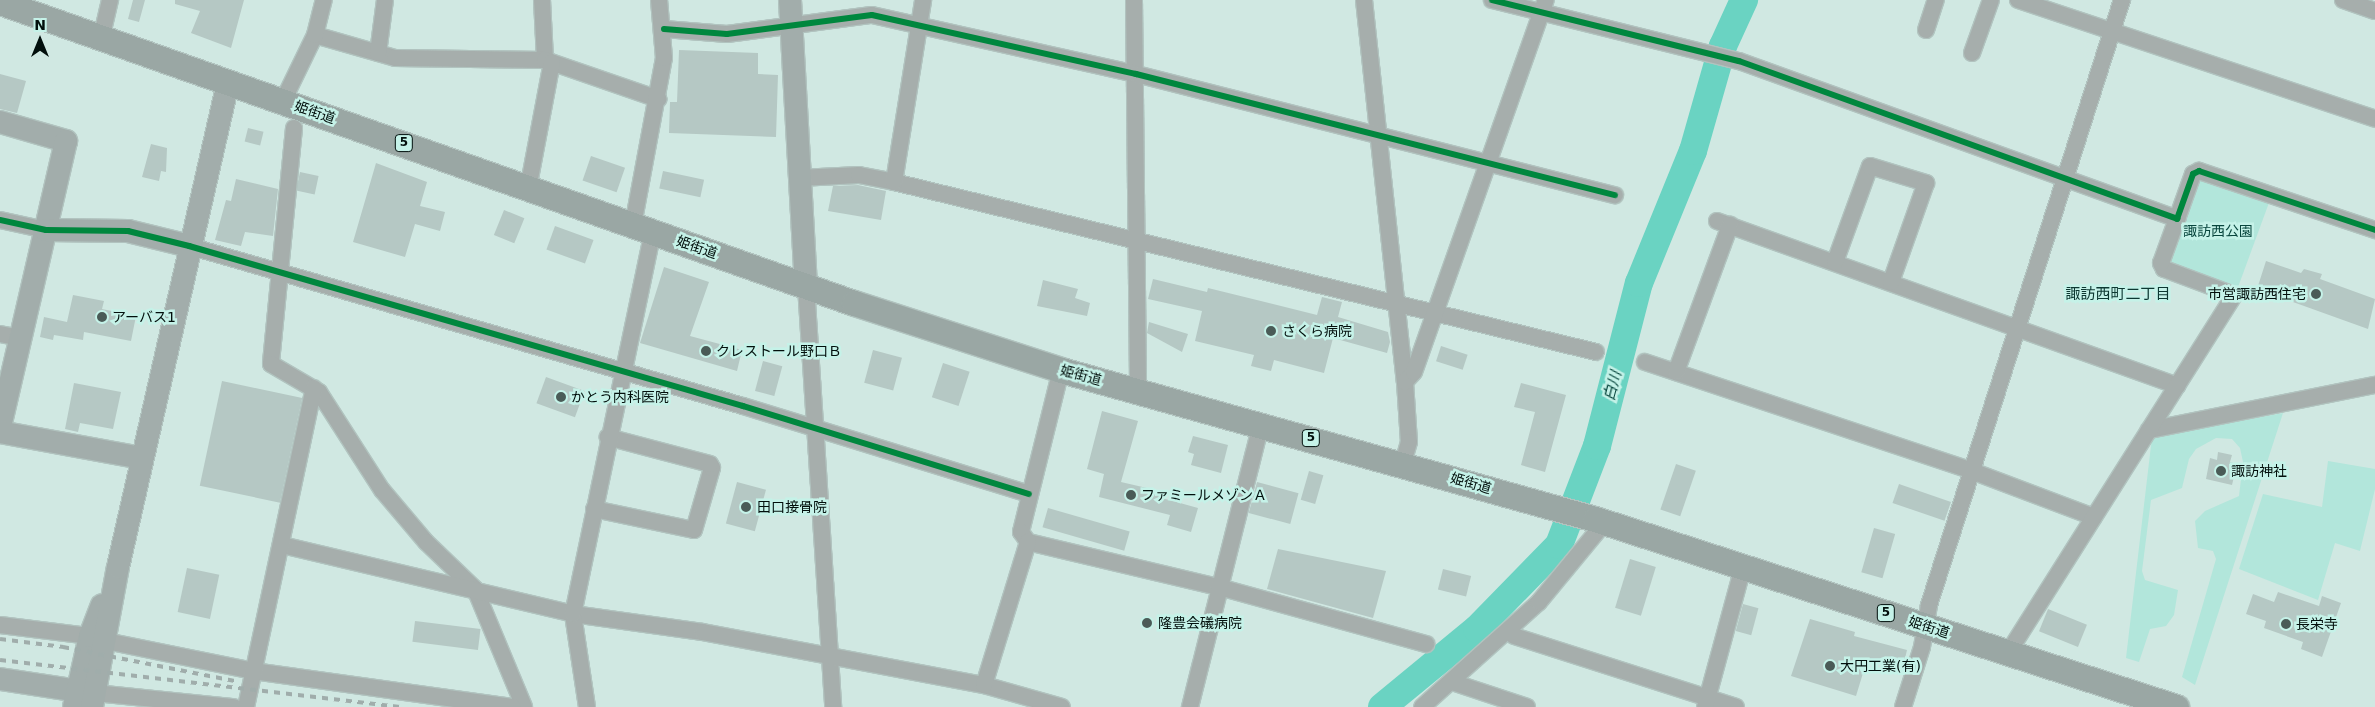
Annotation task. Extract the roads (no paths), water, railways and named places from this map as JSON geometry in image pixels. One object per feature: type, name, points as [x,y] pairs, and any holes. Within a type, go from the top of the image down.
[{"type":"main road","name":"姫街道","points":[[0,2],[806,286],[1061,370],[1403,463],[1560,508],[2008,652],[2138,701],[2176,707]]},
{"type":"street","points":[[101,39],[110,0]]},
{"type":"street","points":[[283,101],[314,35],[324,0]]},
{"type":"street","points":[[378,53],[385,0]]},
{"type":"street","points":[[528,189],[548,61],[542,0]]},
{"type":"street","points":[[587,707],[573,614],[622,371],[643,229],[664,29],[659,0]]},
{"type":"street","points":[[790,0],[799,178],[833,707]]},
{"type":"street","points":[[894,182],[923,0]]},
{"type":"street","points":[[1134,0],[1138,390]]},
{"type":"street","points":[[1364,0],[1405,382],[1409,442],[1403,463]]},
{"type":"street","points":[[1492,0],[1544,7],[1704,53],[1735,60],[2064,180],[2177,219]]},
{"type":"street","points":[[1926,30],[1936,0]]},
{"type":"street","points":[[1972,53],[1991,0]]},
{"type":"street","points":[[2018,0],[2375,119]]},
{"type":"street","points":[[1903,707],[1972,471],[2020,326],[2064,180],[2122,0]]},
{"type":"street","points":[[2343,0],[2375,11]]},
{"type":"street","points":[[1405,382],[1414,372],[1434,311],[1489,165],[1544,7]]},
{"type":"street","points":[[664,29],[727,34],[792,28],[872,15],[1136,74],[1489,165],[1616,195]]},
{"type":"street","points":[[314,35],[396,58],[548,61],[658,99]]},
{"type":"street","points":[[85,699],[98,639],[118,567],[189,246],[228,82]]},
{"type":"street","points":[[0,122],[66,141],[46,230],[10,336],[0,428]]},
{"type":"street","points":[[294,128],[271,364],[314,388],[354,441],[382,490],[426,542],[475,589],[524,707]]},
{"type":"street","points":[[1835,262],[1870,166],[1926,183],[1891,282]]},
{"type":"street","points":[[2008,652],[2234,295],[2164,269],[2161,262],[2194,174],[2199,171],[2375,230]]},
{"type":"street","points":[[799,178],[859,175],[894,182],[1136,238],[1596,352]]},
{"type":"street","points":[[0,220],[46,230],[128,231],[189,246],[279,274],[622,371],[1029,494]]},
{"type":"street","points":[[1676,372],[1723,223],[2020,326],[2177,386]]},
{"type":"street","points":[[1645,362],[1972,471],[2094,517]]},
{"type":"street","points":[[1061,370],[1021,532],[1028,542],[1219,587],[1426,644]]},
{"type":"street","points":[[2149,430],[2375,385]]},
{"type":"street","points":[[246,707],[314,388]]},
{"type":"street","points":[[1190,707],[1261,424]]},
{"type":"street","points":[[0,432],[142,458]]},
{"type":"street","points":[[594,509],[694,530],[712,468],[710,464],[608,437]]},
{"type":"street","points":[[1422,707],[1539,602],[1600,521]]},
{"type":"street","points":[[984,685],[1028,542]]},
{"type":"street","points":[[282,545],[475,589],[573,614],[829,656],[984,685],[1062,707]]},
{"type":"street","points":[[1706,702],[1743,567]]},
{"type":"street","points":[[0,625],[98,639],[253,671],[513,707]]},
{"type":"street","points":[[1514,636],[1706,702],[1736,707]]},
{"type":"street","points":[[0,679],[85,699],[234,707]]},
{"type":"street","points":[[1452,682],[1527,707]]},
{"type":"waterway","name":"白川","points":[[1382,707],[1477,629],[1559,545],[1597,446],[1639,283],[1693,151],[1723,46],[1744,0]]},
{"type":"railway","points":[[0,639],[63,647],[235,681]]},
{"type":"railway","points":[[0,660],[402,707]]},
{"type":"place","name":"市営諏訪西住宅","points":[[2316,294]]},
{"type":"place","name":"アーバス1","points":[[102,317]]},
{"type":"place","name":"さくら病院","points":[[1271,331]]},
{"type":"place","name":"クレストール野口Ｂ","points":[[706,351]]},
{"type":"place","name":"かとう内科医院","points":[[561,397]]},
{"type":"place","name":"諏訪神社","points":[[2221,471]]},
{"type":"place","name":"ファミールメゾンＡ","points":[[1131,495]]},
{"type":"place","name":"田口接骨院","points":[[746,507]]},
{"type":"place","name":"隆豊会礒病院","points":[[1147,623]]},
{"type":"place","name":"長栄寺","points":[[2286,624]]},
{"type":"place","name":"大円工業(有)","points":[[1830,666]]},
{"type":"district","name":"諏訪西町二丁目","points":[[2118,295]]},
{"type":"park label","name":"諏訪西公園","points":[[2218,231]]}]
